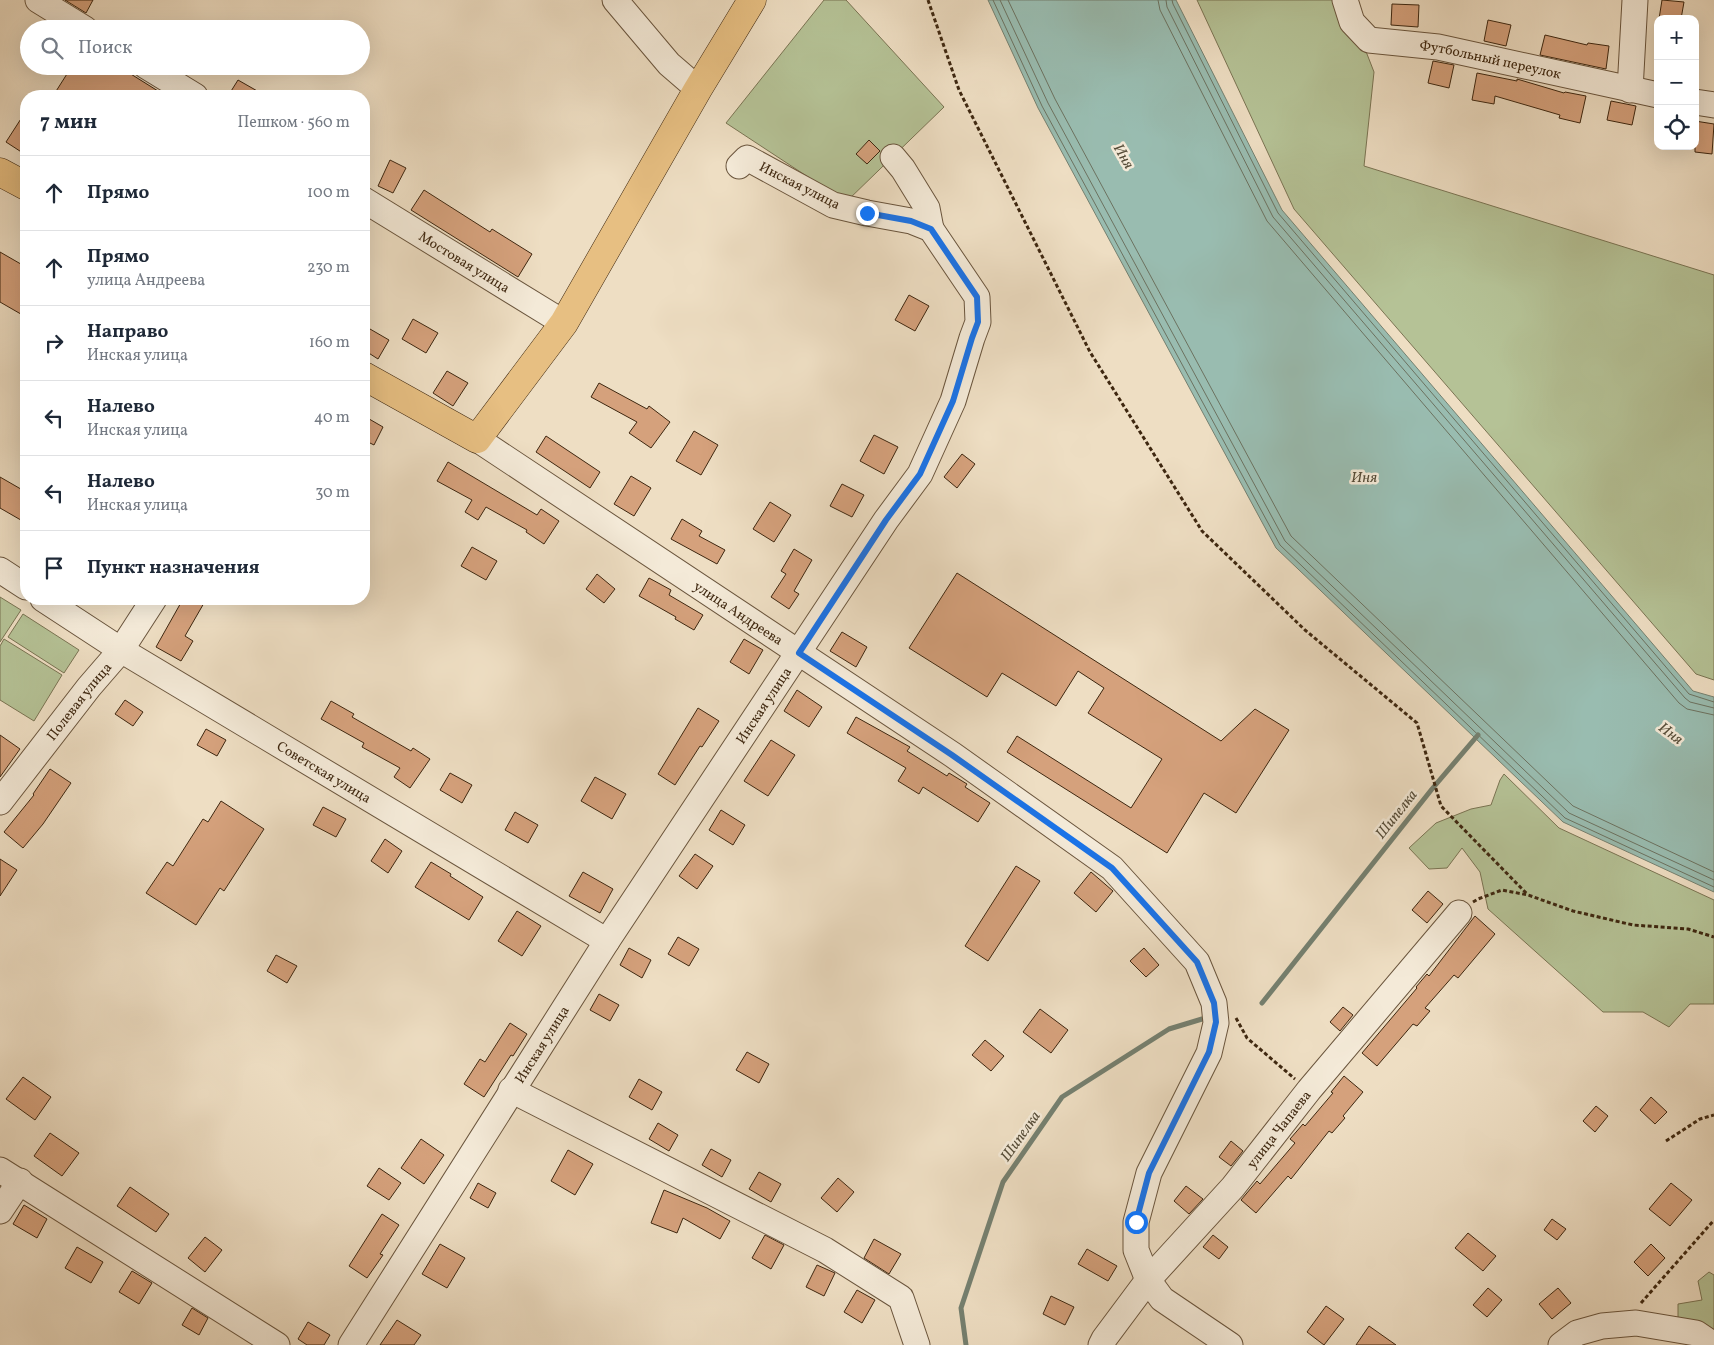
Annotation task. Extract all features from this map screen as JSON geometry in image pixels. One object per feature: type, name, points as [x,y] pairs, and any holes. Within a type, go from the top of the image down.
[{"type":"main road","points":[[477,439],[564,322],[698,89],[752,0]]},
{"type":"main road","points":[[0,172],[20,183]]},
{"type":"main road","name":"улица Андреева","points":[[370,379],[477,439]]},
{"type":"street","points":[[38,0],[70,20]]},
{"type":"street","points":[[616,0],[669,64],[698,89]]},
{"type":"street","name":"Футбольный переулок","points":[[1345,0],[1352,22],[1369,40],[1438,47],[1654,94]]},
{"type":"street","points":[[1630,90],[1635,0]]},
{"type":"street","points":[[161,75],[185,90]]},
{"type":"street","points":[[1699,103],[1714,105]]},
{"type":"street","points":[[893,157],[903,168],[927,208],[931,229]]},
{"type":"street","name":"Инская улица","points":[[351,1345],[607,941],[886,520],[920,474],[953,401],[978,322],[977,297],[931,229],[911,221],[833,205],[747,158],[738,166]]},
{"type":"street","name":"Мостовая улица","points":[[370,204],[564,322]]},
{"type":"street","name":"улица Андреева","points":[[477,439],[952,755],[1112,868],[1197,962],[1214,1003],[1216,1022],[1209,1052],[1149,1173],[1136,1222],[1136,1250],[1148,1280]]},
{"type":"street","points":[[0,570],[20,583]]},
{"type":"street","name":"Советская улица","points":[[52,605],[121,650],[607,941]]},
{"type":"street","name":"Полевая улица","points":[[0,802],[89,687],[121,650],[150,605]]},
{"type":"street","name":"улица Чапаева","points":[[1101,1345],[1148,1280],[1233,1186],[1309,1090],[1459,913]]},
{"type":"street","points":[[512,1090],[825,1250],[901,1298],[917,1345]]},
{"type":"street","points":[[0,1211],[10,1175],[277,1345]]},
{"type":"street","points":[[1148,1280],[1162,1299],[1230,1345]]},
{"type":"street","points":[[1561,1345],[1577,1333],[1602,1326],[1636,1323],[1696,1333],[1714,1345]]},
{"type":"path","points":[[928,0],[959,90],[1090,352],[1202,531],[1305,630],[1418,723],[1441,806],[1528,895]]},
{"type":"path","points":[[1459,913],[1478,899],[1502,890],[1528,895],[1573,911],[1633,925],[1688,929],[1714,937]]},
{"type":"path","points":[[1247,1038],[1309,1090]]},
{"type":"path","points":[[1666,1141],[1700,1119],[1714,1115]]},
{"type":"path","points":[[1636,1323],[1640,1306],[1714,1220]]},
{"type":"green space","points":[[824,0],[846,0],[944,107],[846,202],[726,123]]},
{"type":"green space","points":[[1197,0],[1346,0],[1374,72],[1364,166],[1714,275],[1714,680],[1696,674],[1294,209]]},
{"type":"green space","points":[[0,597],[21,610],[0,642]]},
{"type":"green space","points":[[23,614],[79,650],[64,673],[8,637]]},
{"type":"green space","points":[[4,639],[62,675],[34,721],[0,700],[0,646]]},
{"type":"green space","points":[[1504,774],[1559,828],[1714,900],[1714,1004],[1690,1004],[1669,1027],[1643,1012],[1603,1012],[1488,909],[1480,872],[1462,848],[1447,868],[1429,869],[1409,848],[1436,823],[1471,809],[1491,805]]},
{"type":"green space","points":[[1709,1272],[1714,1275],[1714,1331],[1678,1323],[1678,1304],[1702,1300],[1698,1281]]},
{"type":"water","name":"Иня","points":[[988,0],[1176,0],[1282,210],[1693,691],[1714,697],[1714,892],[1563,822],[1276,548],[1038,108]]},
{"type":"building","points":[[65,0],[93,0],[86,13]]},
{"type":"building","points":[[1662,0],[1684,2],[1682,15],[1660,15]]},
{"type":"building","points":[[1392,4],[1419,5],[1418,27],[1391,25]]},
{"type":"building","points":[[1488,20],[1511,25],[1506,46],[1484,41]]},
{"type":"building","points":[[1545,35],[1587,45],[1588,43],[1609,46],[1606,69],[1540,55]]},
{"type":"building","points":[[1433,61],[1454,65],[1449,88],[1428,83]]},
{"type":"building","points":[[1477,73],[1517,81],[1517,79],[1564,93],[1586,96],[1580,123],[1559,118],[1560,115],[1495,96],[1494,104],[1472,100]]},
{"type":"building","points":[[66,75],[132,75],[156,90],[57,90]]},
{"type":"building","points":[[238,80],[256,90],[232,90]]},
{"type":"building","points":[[1611,101],[1636,106],[1632,125],[1607,120]]},
{"type":"building","points":[[20,120],[20,151],[6,142]]},
{"type":"building","points":[[1699,122],[1714,124],[1712,154],[1695,152],[1695,150],[1699,150]]},
{"type":"building","points":[[869,140],[880,151],[867,164],[856,154]]},
{"type":"building","points":[[390,160],[406,168],[393,193],[378,186]]},
{"type":"building","points":[[424,190],[490,232],[492,229],[532,254],[518,277],[411,210]]},
{"type":"building","points":[[0,252],[20,264],[20,314],[0,302]]},
{"type":"building","points":[[909,295],[929,306],[915,331],[895,320]]},
{"type":"building","points":[[413,319],[438,333],[426,353],[402,339]]},
{"type":"building","points":[[370,329],[389,340],[378,359],[370,354]]},
{"type":"building","points":[[447,371],[468,383],[453,406],[433,393]]},
{"type":"building","points":[[599,383],[647,409],[649,406],[670,422],[651,448],[629,433],[637,422],[591,397]]},
{"type":"building","points":[[370,419],[383,427],[374,445],[370,443]]},
{"type":"building","points":[[694,431],[718,445],[701,475],[676,461]]},
{"type":"building","points":[[874,435],[898,447],[884,474],[860,461]]},
{"type":"building","points":[[546,436],[600,472],[590,488],[536,452]]},
{"type":"building","points":[[962,454],[975,464],[957,488],[944,477]]},
{"type":"building","points":[[448,462],[537,515],[541,509],[559,521],[544,544],[526,532],[527,530],[486,507],[478,520],[465,512],[472,500],[437,481]]},
{"type":"building","points":[[631,476],[651,488],[634,516],[614,504]]},
{"type":"building","points":[[0,477],[20,489],[20,520],[0,508]]},
{"type":"building","points":[[842,484],[864,495],[852,517],[830,506]]},
{"type":"building","points":[[770,502],[791,515],[774,542],[753,529]]},
{"type":"building","points":[[682,519],[702,531],[699,536],[725,550],[717,564],[671,539]]},
{"type":"building","points":[[472,547],[497,561],[486,580],[461,566]]},
{"type":"building","points":[[794,549],[812,560],[794,591],[799,594],[789,609],[771,597],[786,574],[781,571]]},
{"type":"building","points":[[957,573],[1221,741],[1255,709],[1289,730],[1236,813],[1204,793],[1167,853],[1007,752],[1017,736],[1131,808],[1162,759],[1088,713],[1104,688],[1078,671],[1056,706],[1002,673],[987,697],[909,648]]},
{"type":"building","points":[[597,574],[615,589],[604,603],[586,589]]},
{"type":"building","points":[[649,578],[671,590],[669,595],[703,615],[694,630],[675,619],[676,617],[639,596]]},
{"type":"building","points":[[180,605],[203,605],[185,636],[193,641],[181,661],[156,647]]},
{"type":"building","points":[[842,632],[867,647],[856,667],[830,651]]},
{"type":"building","points":[[744,639],[763,650],[749,674],[730,662]]},
{"type":"building","points":[[797,690],[822,707],[809,727],[784,711]]},
{"type":"building","points":[[125,700],[143,712],[133,726],[115,714]]},
{"type":"building","points":[[331,701],[354,714],[352,717],[411,751],[413,748],[430,759],[410,788],[394,777],[400,768],[362,747],[364,743],[321,719]]},
{"type":"building","points":[[698,708],[719,721],[675,785],[658,774]]},
{"type":"building","points":[[856,717],[910,747],[907,751],[947,776],[949,773],[967,784],[965,787],[990,803],[978,822],[923,787],[919,794],[898,781],[906,768],[847,733]]},
{"type":"building","points":[[206,729],[226,740],[217,756],[197,745]]},
{"type":"building","points":[[0,735],[20,749],[0,777]]},
{"type":"building","points":[[771,740],[795,755],[768,796],[744,781]]},
{"type":"building","points":[[50,769],[71,783],[43,824],[23,848],[4,832],[34,795]]},
{"type":"building","points":[[450,773],[472,785],[462,803],[440,790]]},
{"type":"building","points":[[595,777],[626,794],[612,819],[581,801]]},
{"type":"building","points":[[221,801],[264,829],[224,891],[220,888],[196,925],[146,893],[167,862],[173,866],[203,819],[208,822]]},
{"type":"building","points":[[323,807],[346,819],[336,837],[313,825]]},
{"type":"building","points":[[721,810],[745,825],[733,845],[709,830]]},
{"type":"building","points":[[515,812],[538,825],[528,843],[505,830]]},
{"type":"building","points":[[385,839],[402,851],[388,873],[371,861]]},
{"type":"building","points":[[695,854],[713,866],[697,889],[679,876]]},
{"type":"building","points":[[0,859],[17,870],[0,896]]},
{"type":"building","points":[[431,862],[483,897],[469,920],[415,887]]},
{"type":"building","points":[[1016,866],[1040,881],[988,961],[965,946]]},
{"type":"building","points":[[583,872],[613,889],[600,913],[569,896]]},
{"type":"building","points":[[1091,872],[1113,891],[1096,912],[1074,893]]},
{"type":"building","points":[[1428,891],[1443,904],[1427,923],[1412,910]]},
{"type":"building","points":[[517,911],[541,926],[522,956],[498,941]]},
{"type":"building","points":[[1475,916],[1495,934],[1458,978],[1454,975],[1425,1008],[1430,1011],[1417,1026],[1413,1024],[1377,1066],[1362,1053],[1427,974],[1429,976]]},
{"type":"building","points":[[678,937],[699,949],[689,966],[668,954]]},
{"type":"building","points":[[629,948],[651,960],[642,978],[620,965]]},
{"type":"building","points":[[1144,948],[1159,965],[1146,977],[1130,961]]},
{"type":"building","points":[[276,955],[297,966],[287,983],[267,971]]},
{"type":"building","points":[[599,994],[619,1005],[610,1021],[590,1010]]},
{"type":"building","points":[[1343,1007],[1353,1015],[1340,1031],[1330,1022]]},
{"type":"building","points":[[1040,1009],[1068,1030],[1051,1053],[1023,1032]]},
{"type":"building","points":[[510,1023],[527,1034],[484,1097],[464,1084],[480,1059],[485,1062]]},
{"type":"building","points":[[985,1040],[1004,1056],[991,1071],[972,1055]]},
{"type":"building","points":[[747,1052],[769,1064],[759,1083],[736,1070]]},
{"type":"building","points":[[1344,1076],[1363,1092],[1332,1133],[1329,1131],[1291,1179],[1288,1176],[1256,1213],[1241,1200],[1257,1181],[1260,1184],[1295,1143],[1290,1139],[1303,1124],[1305,1126],[1333,1093],[1331,1092]]},
{"type":"building","points":[[23,1077],[51,1097],[35,1120],[6,1099]]},
{"type":"building","points":[[639,1079],[662,1092],[652,1110],[629,1097]]},
{"type":"building","points":[[1651,1097],[1667,1112],[1655,1124],[1640,1110]]},
{"type":"building","points":[[1596,1106],[1608,1116],[1595,1132],[1583,1121]]},
{"type":"building","points":[[658,1123],[678,1135],[669,1151],[649,1139]]},
{"type":"building","points":[[50,1133],[79,1153],[62,1176],[34,1156]]},
{"type":"building","points":[[421,1139],[444,1155],[424,1184],[401,1168]]},
{"type":"building","points":[[1231,1141],[1243,1151],[1231,1166],[1219,1157]]},
{"type":"building","points":[[711,1149],[731,1160],[722,1177],[702,1165]]},
{"type":"building","points":[[568,1150],[593,1164],[575,1195],[551,1181]]},
{"type":"building","points":[[379,1168],[401,1183],[389,1200],[367,1186]]},
{"type":"building","points":[[759,1172],[781,1184],[771,1202],[749,1189]]},
{"type":"building","points":[[838,1178],[854,1192],[837,1212],[821,1198]]},
{"type":"building","points":[[478,1183],[496,1193],[488,1208],[470,1198]]},
{"type":"building","points":[[1671,1183],[1692,1200],[1670,1226],[1649,1209]]},
{"type":"building","points":[[1186,1186],[1203,1199],[1189,1214],[1174,1201]]},
{"type":"building","points":[[130,1187],[169,1214],[156,1232],[117,1206]]},
{"type":"building","points":[[664,1190],[707,1208],[730,1221],[720,1239],[683,1218],[677,1233],[651,1223]]},
{"type":"building","points":[[24,1205],[47,1219],[37,1238],[13,1224]]},
{"type":"building","points":[[382,1214],[399,1225],[380,1254],[383,1255],[367,1278],[349,1266]]},
{"type":"building","points":[[1552,1219],[1566,1229],[1557,1240],[1544,1230]]},
{"type":"building","points":[[1468,1233],[1496,1256],[1483,1271],[1455,1248]]},
{"type":"building","points":[[765,1235],[784,1245],[771,1269],[752,1258]]},
{"type":"building","points":[[1213,1235],[1228,1247],[1219,1259],[1203,1247]]},
{"type":"building","points":[[205,1237],[222,1250],[205,1272],[188,1258]]},
{"type":"building","points":[[874,1239],[901,1254],[889,1274],[864,1258]]},
{"type":"building","points":[[440,1244],[465,1258],[447,1288],[422,1274]]},
{"type":"building","points":[[1651,1244],[1665,1258],[1648,1276],[1634,1262]]},
{"type":"building","points":[[77,1247],[103,1262],[91,1283],[65,1268]]},
{"type":"building","points":[[1087,1249],[1117,1266],[1108,1281],[1078,1264]]},
{"type":"building","points":[[817,1265],[835,1273],[824,1296],[806,1287]]},
{"type":"building","points":[[132,1271],[152,1283],[139,1304],[119,1292]]},
{"type":"building","points":[[1488,1288],[1502,1300],[1487,1317],[1473,1305]]},
{"type":"building","points":[[1558,1288],[1571,1303],[1552,1319],[1539,1304]]},
{"type":"building","points":[[857,1290],[875,1300],[862,1323],[844,1312]]},
{"type":"building","points":[[1051,1296],[1074,1307],[1065,1325],[1043,1314]]},
{"type":"building","points":[[1326,1306],[1344,1319],[1324,1345],[1307,1332]]},
{"type":"building","points":[[192,1308],[208,1318],[199,1335],[182,1325]]},
{"type":"building","points":[[397,1320],[421,1335],[414,1345],[380,1345]]},
{"type":"building","points":[[308,1322],[330,1335],[324,1345],[307,1345],[298,1339]]},
{"type":"building","points":[[1369,1326],[1396,1345],[1356,1345]]},
{"type":"waterway","name":"Шипелка","points":[[1262,1003],[1432,789],[1478,735]]},
{"type":"waterway","name":"Шипелка","points":[[966,1345],[961,1308],[1003,1182],[1062,1097],[1169,1029],[1202,1019]]},
{"type":"route","points":[[867,213],[911,221],[931,229],[977,297],[978,322],[953,401],[920,474],[886,520],[799,653],[952,755],[1112,868],[1197,962],[1214,1003],[1216,1022],[1214,1035],[1209,1052],[1149,1173],[1136,1222]]}]
